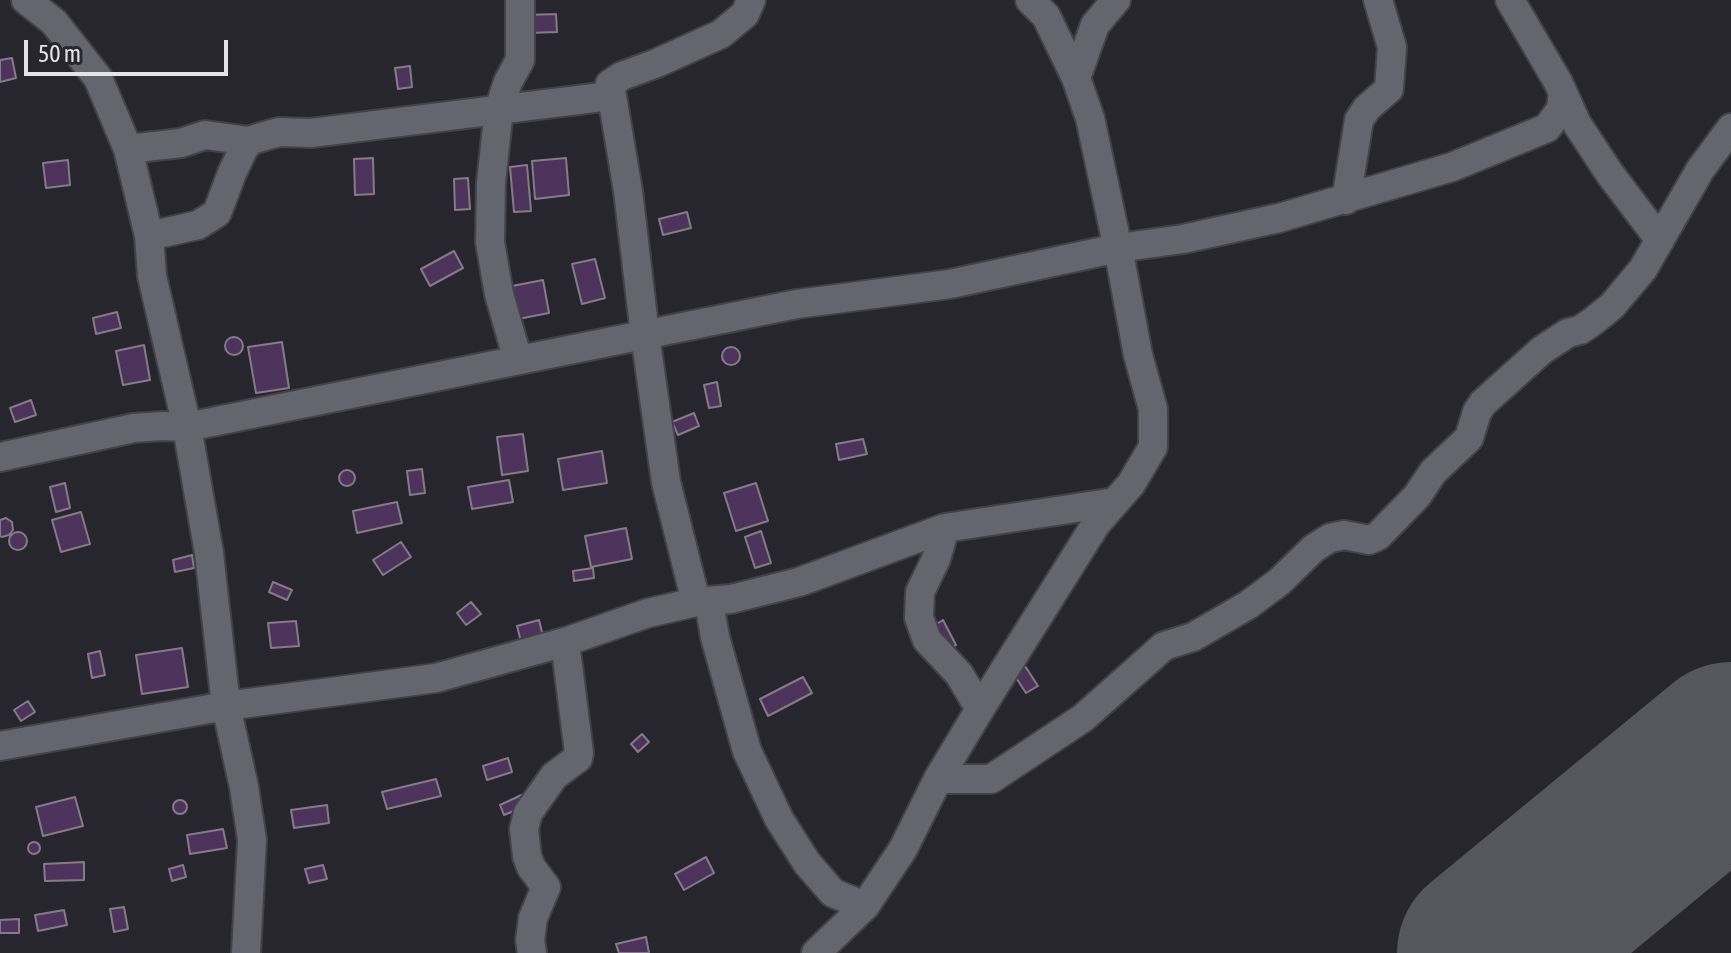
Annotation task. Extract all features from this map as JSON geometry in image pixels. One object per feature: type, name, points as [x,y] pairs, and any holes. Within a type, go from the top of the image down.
[{"type":"street","points":[[26,0],[54,22],[98,78],[128,149],[149,236],[155,291],[187,427],[209,553],[226,706],[252,840],[246,953]]},
{"type":"street","points":[[518,360],[499,294],[490,242],[491,183],[499,109],[520,60],[520,0]]},
{"type":"street","points":[[751,0],[745,14],[721,34],[622,76],[610,84],[610,96],[619,128],[666,482],[747,751],[779,819],[807,863],[833,893],[865,906]]},
{"type":"street","points":[[816,953],[865,906],[903,849],[938,779],[980,709],[1096,524],[1131,484],[1153,447],[1153,409],[1138,355],[1090,118],[1076,78],[1046,16],[1030,0]]},
{"type":"street","points":[[1076,78],[1095,25],[1116,0]]},
{"type":"street","points":[[1346,200],[1359,120],[1367,108],[1389,89],[1392,47],[1378,0]]},
{"type":"street","points":[[1510,0],[1563,93],[1577,124],[1660,240]]},
{"type":"street","points":[[1547,128],[1561,109],[1563,93]]},
{"type":"street","points":[[128,149],[181,143],[205,135],[249,141],[279,132],[311,133],[610,96]]},
{"type":"street","points":[[0,457],[134,428],[187,427],[797,304],[950,284],[1118,248],[1183,239],[1346,200],[1452,167],[1547,128],[1577,124]]},
{"type":"street","points":[[938,779],[991,779],[1083,718],[1164,646],[1193,637],[1248,605],[1279,582],[1314,548],[1330,538],[1344,535],[1369,540],[1378,536],[1417,496],[1433,472],[1469,438],[1483,403],[1542,350],[1568,333],[1580,330],[1612,306],[1643,269],[1700,170],[1731,128]]},
{"type":"street","points":[[149,236],[198,225],[217,213],[232,173],[249,141]]},
{"type":"street","points":[[0,746],[226,706],[436,678],[565,642],[648,613],[799,582],[945,528],[1115,502]]},
{"type":"street","points":[[945,528],[936,559],[920,592],[919,618],[927,640],[959,674],[980,709]]},
{"type":"street","points":[[532,953],[533,918],[546,887],[531,867],[524,829],[528,813],[554,776],[578,758],[579,753],[565,642]]},
{"type":"building","points":[[556,14],[557,32],[527,33],[526,15]]},
{"type":"building","points":[[12,58],[16,78],[0,82],[0,60]]},
{"type":"building","points":[[410,66],[412,87],[398,89],[395,68]]},
{"type":"building","points":[[373,158],[374,194],[355,195],[354,159]]},
{"type":"building","points":[[566,158],[569,195],[535,199],[532,161]]},
{"type":"building","points":[[68,160],[70,185],[46,188],[43,163]]},
{"type":"building","points":[[527,165],[531,211],[514,212],[510,167]]},
{"type":"building","points":[[468,178],[470,209],[455,210],[454,179]]},
{"type":"building","points":[[687,212],[691,228],[663,235],[659,219]]},
{"type":"building","points":[[454,251],[463,268],[430,286],[421,269]]},
{"type":"building","points":[[595,259],[605,298],[582,304],[572,264]]},
{"type":"building","points":[[543,280],[549,313],[513,320],[507,287]]},
{"type":"building","points":[[117,312],[121,328],[96,334],[93,318]]},
{"type":"building","points":[[230,337],[238,337],[243,346],[241,353],[230,355],[225,350],[225,342]]},
{"type":"building","points":[[282,342],[289,388],[256,393],[248,347]]},
{"type":"building","points":[[144,345],[150,380],[123,385],[116,351]]},
{"type":"building","points":[[731,347],[740,356],[731,365],[722,356]]},
{"type":"building","points":[[717,382],[721,406],[709,408],[704,385]]},
{"type":"building","points":[[31,400],[36,415],[15,422],[10,408]]},
{"type":"building","points":[[694,413],[699,426],[678,435],[672,422]]},
{"type":"building","points":[[523,434],[528,471],[502,475],[497,437]]},
{"type":"building","points":[[863,439],[867,454],[839,460],[836,444]]},
{"type":"building","points":[[602,451],[607,483],[563,490],[558,459]]},
{"type":"building","points":[[422,469],[425,493],[410,495],[407,471]]},
{"type":"building","points":[[344,470],[350,470],[355,478],[353,484],[344,486],[339,481],[339,475]]},
{"type":"building","points":[[509,480],[513,502],[472,509],[468,487]]},
{"type":"building","points":[[65,483],[70,508],[56,512],[50,487]]},
{"type":"building","points":[[756,483],[768,521],[736,531],[724,493]]},
{"type":"building","points":[[397,502],[402,523],[357,533],[353,511]]},
{"type":"building","points":[[81,512],[90,544],[61,552],[52,520]]},
{"type":"building","points":[[6,518],[12,522],[13,530],[2,537],[0,520]]},
{"type":"building","points":[[626,528],[632,559],[591,567],[585,536]]},
{"type":"building","points":[[761,531],[771,563],[755,568],[745,537]]},
{"type":"building","points":[[18,532],[27,541],[18,550],[9,541]]},
{"type":"building","points":[[401,542],[411,557],[383,575],[373,560]]},
{"type":"building","points":[[192,555],[194,568],[175,572],[173,560]]},
{"type":"building","points":[[593,568],[594,578],[574,581],[573,571]]},
{"type":"building","points":[[273,582],[292,590],[287,600],[269,592]]},
{"type":"building","points":[[471,602],[481,614],[466,625],[457,613]]},
{"type":"building","points":[[539,620],[543,636],[521,642],[517,626]]},
{"type":"building","points":[[943,620],[956,645],[943,652],[930,628]]},
{"type":"building","points":[[296,621],[299,646],[271,648],[268,623]]},
{"type":"building","points":[[182,648],[188,687],[142,694],[136,655]]},
{"type":"building","points":[[100,651],[105,675],[92,678],[88,654]]},
{"type":"building","points":[[1025,666],[1038,686],[1026,693],[1013,673]]},
{"type":"building","points":[[803,677],[812,693],[768,716],[760,699]]},
{"type":"building","points":[[28,701],[35,712],[21,721],[14,710]]},
{"type":"building","points":[[642,734],[649,742],[638,752],[631,744]]},
{"type":"building","points":[[508,758],[512,772],[487,780],[483,766]]},
{"type":"building","points":[[436,779],[441,796],[387,809],[382,792]]},
{"type":"building","points":[[528,792],[533,803],[504,815],[500,805]]},
{"type":"building","points":[[75,797],[83,826],[43,836],[36,807]]},
{"type":"building","points":[[180,800],[187,807],[180,814],[173,807]]},
{"type":"building","points":[[327,805],[329,823],[294,828],[291,810]]},
{"type":"building","points":[[223,829],[227,848],[190,854],[187,835]]},
{"type":"building","points":[[34,842],[40,848],[34,854],[28,848]]},
{"type":"building","points":[[706,857],[714,873],[684,890],[675,874]]},
{"type":"building","points":[[84,862],[84,880],[45,881],[44,864]]},
{"type":"building","points":[[183,865],[186,877],[172,881],[169,869]]},
{"type":"building","points":[[323,865],[327,879],[309,883],[305,869]]},
{"type":"building","points":[[124,907],[128,929],[114,932],[110,909]]},
{"type":"building","points":[[64,910],[67,925],[38,931],[35,915]]},
{"type":"building","points":[[19,919],[19,933],[0,933],[0,920]]},
{"type":"building","points":[[646,937],[649,953],[619,953],[616,944]]},
{"type":"runway","points":[[1488,953],[1731,753]]}]
